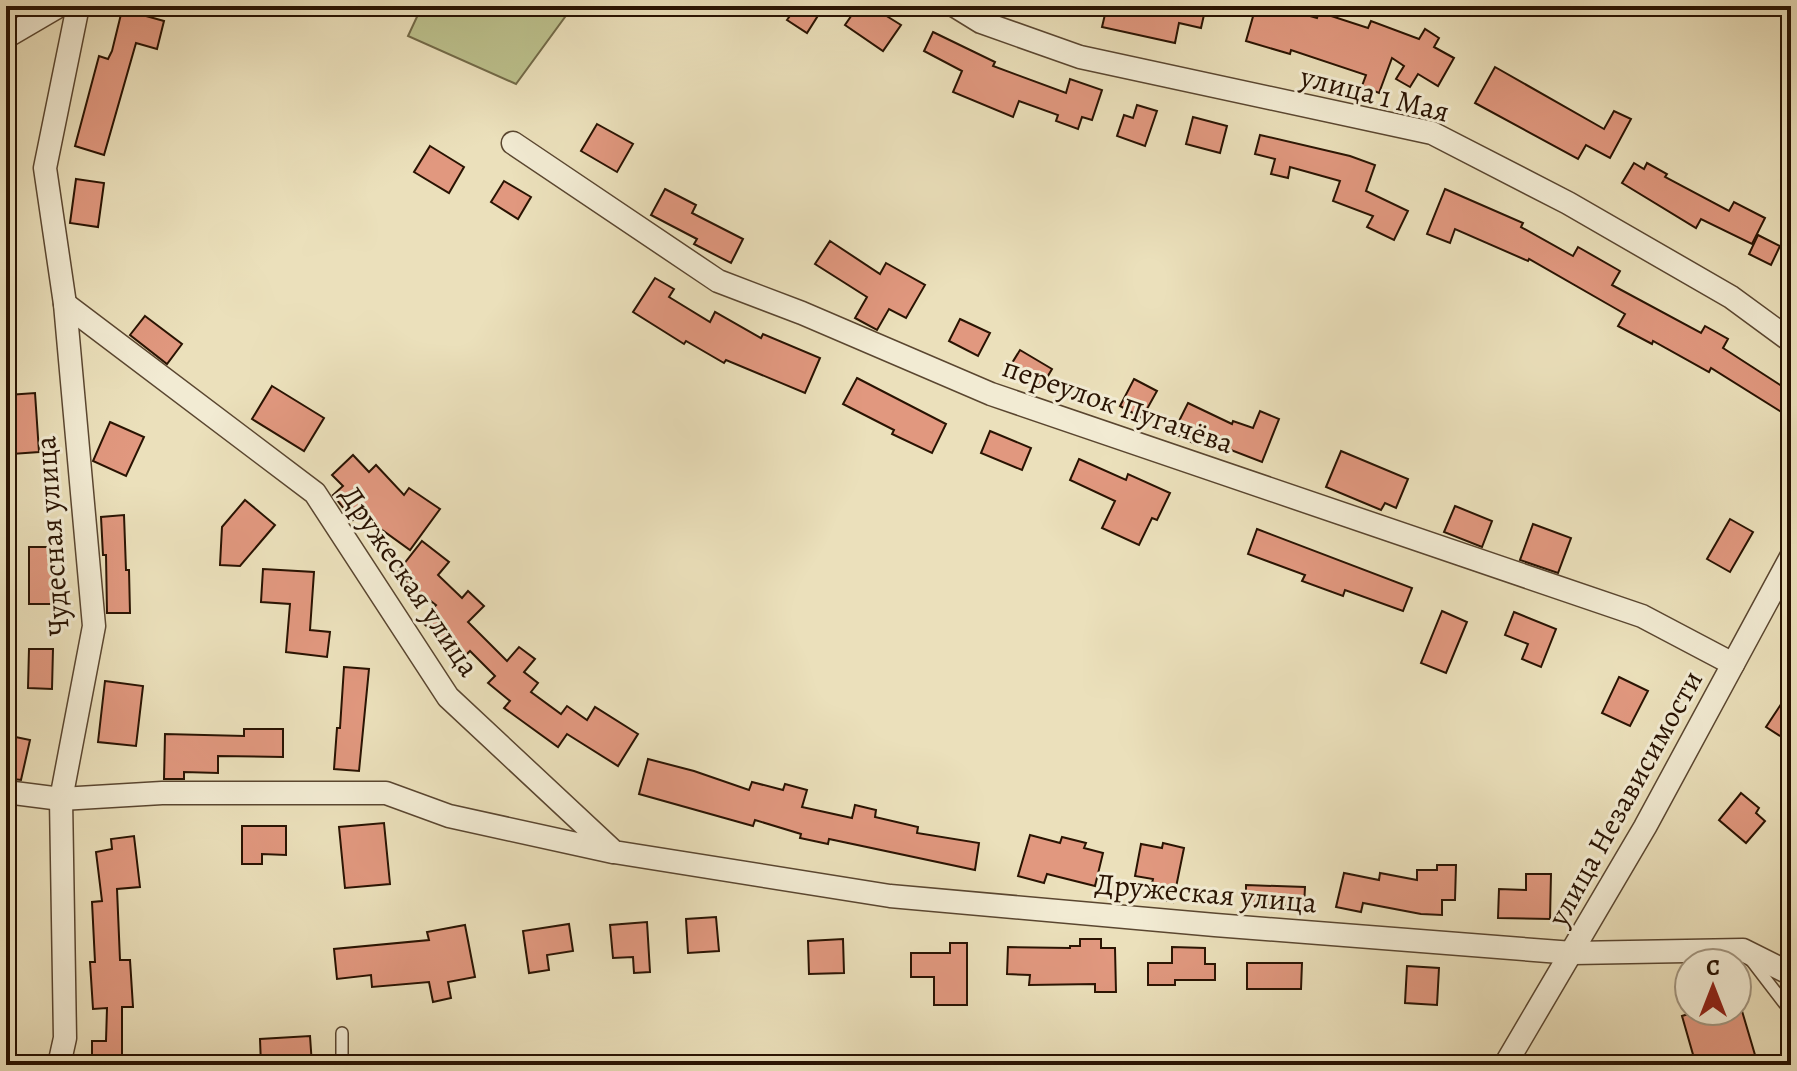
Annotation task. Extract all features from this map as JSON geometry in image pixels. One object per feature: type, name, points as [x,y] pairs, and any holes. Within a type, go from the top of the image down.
[{"type":"street","points":[[6,37],[59,6]]},
{"type":"street","name":"Чудесная улица","points":[[59,1065],[65,1038],[61,799],[94,626],[65,304],[45,168],[78,6]]},
{"type":"street","name":"улица 1 Мая","points":[[955,6],[981,22],[1080,57],[1432,133],[1568,203],[1731,297],[1791,341]]},
{"type":"street","name":"переулок Пугачёва","points":[[513,143],[718,281],[802,313],[991,394],[1642,616],[1733,664]]},
{"type":"street","name":"Дружеская улица","points":[[65,304],[315,493],[448,697],[614,852]]},
{"type":"street","name":"улица Независимости","points":[[1505,1065],[1682,762],[1791,557]]},
{"type":"street","name":"Дружеская улица","points":[[6,792],[61,799],[162,793],[386,793],[449,816],[614,852],[890,896],[1573,953],[1673,951]]},
{"type":"street","name":"Дружеская улица","points":[[1753,955],[1791,974]]},
{"type":"lane","points":[[1753,963],[1791,1012]]},
{"type":"lane","points":[[342,1033],[342,1065]]},
{"type":"green space","points":[[422,6],[573,6],[516,84],[408,36]]},
{"type":"building","points":[[123,6],[148,6],[146,16],[164,21],[157,49],[136,43],[104,155],[75,146],[99,56],[108,59],[112,51]]},
{"type":"building","points":[[797,6],[806,6],[819,14],[807,33],[787,20]]},
{"type":"building","points":[[858,6],[891,6],[885,15],[901,25],[883,51],[845,25]]},
{"type":"building","points":[[1107,6],[1206,6],[1201,28],[1179,23],[1175,43],[1102,27]]},
{"type":"building","points":[[1256,6],[1275,6],[1317,18],[1319,12],[1368,28],[1371,21],[1419,39],[1425,29],[1439,38],[1434,47],[1454,58],[1438,86],[1418,74],[1410,87],[1396,79],[1404,66],[1392,58],[1379,93],[1362,86],[1366,75],[1291,50],[1290,54],[1246,41]]},
{"type":"building","points":[[933,32],[995,62],[993,66],[1066,93],[1070,79],[1102,90],[1092,120],[1082,117],[1078,129],[1056,121],[1058,115],[1019,101],[1013,117],[953,92],[962,71],[924,51]]},
{"type":"building","points":[[1495,67],[1604,129],[1614,111],[1631,119],[1610,158],[1586,145],[1578,159],[1475,103]]},
{"type":"building","points":[[1137,105],[1157,111],[1145,146],[1117,136],[1124,115],[1133,118]]},
{"type":"building","points":[[1193,117],[1227,126],[1220,153],[1186,144]]},
{"type":"building","points":[[597,124],[633,144],[617,172],[581,151]]},
{"type":"building","points":[[1260,135],[1375,165],[1366,191],[1408,211],[1394,240],[1367,227],[1373,216],[1333,201],[1340,181],[1290,167],[1288,178],[1271,174],[1275,159],[1255,154]]},
{"type":"building","points":[[430,146],[464,167],[449,193],[414,172]]},
{"type":"building","points":[[1634,163],[1644,169],[1647,163],[1667,174],[1665,177],[1729,211],[1734,202],[1765,218],[1752,244],[1701,219],[1696,228],[1622,183]]},
{"type":"building","points":[[76,179],[104,183],[98,227],[70,223]]},
{"type":"building","points":[[504,181],[531,197],[518,219],[491,202]]},
{"type":"building","points":[[665,189],[696,205],[692,213],[743,239],[731,263],[694,244],[697,239],[651,215]]},
{"type":"building","points":[[1445,189],[1523,223],[1521,227],[1573,256],[1578,247],[1620,271],[1612,285],[1701,333],[1705,326],[1728,339],[1723,348],[1791,392],[1791,418],[1711,368],[1709,372],[1653,341],[1652,344],[1618,326],[1625,314],[1529,259],[1455,229],[1450,243],[1427,234]]},
{"type":"building","points":[[1758,235],[1780,246],[1771,265],[1749,254]]},
{"type":"building","points":[[830,241],[880,274],[886,263],[925,285],[906,318],[889,309],[877,330],[855,318],[867,297],[815,264]]},
{"type":"building","points":[[655,278],[674,289],[669,297],[710,322],[715,312],[761,338],[763,334],[820,358],[805,393],[726,360],[724,363],[686,341],[684,344],[633,312]]},
{"type":"building","points":[[145,316],[182,344],[167,364],[130,335]]},
{"type":"building","points":[[960,319],[990,333],[978,356],[949,341]]},
{"type":"building","points":[[1020,350],[1052,369],[1042,386],[1009,368]]},
{"type":"building","points":[[857,378],[946,424],[932,453],[892,434],[894,430],[843,404]]},
{"type":"building","points":[[1134,379],[1157,391],[1142,418],[1120,406]]},
{"type":"building","points":[[272,386],[324,418],[304,451],[252,419]]},
{"type":"building","points":[[35,393],[39,452],[12,454],[8,395]]},
{"type":"building","points":[[1188,403],[1232,424],[1233,421],[1253,428],[1260,411],[1279,419],[1262,462],[1200,438],[1197,445],[1173,433]]},
{"type":"building","points":[[110,422],[144,437],[126,476],[93,461]]},
{"type":"building","points":[[990,431],[1031,448],[1022,470],[981,453]]},
{"type":"building","points":[[1341,451],[1408,479],[1396,508],[1385,503],[1381,510],[1326,487]]},
{"type":"building","points":[[353,455],[369,472],[376,465],[404,495],[409,488],[440,509],[410,550],[360,514],[353,520],[333,495],[343,486],[332,475]]},
{"type":"building","points":[[1079,459],[1126,480],[1128,474],[1170,493],[1157,520],[1152,518],[1139,545],[1102,528],[1115,501],[1070,480]]},
{"type":"building","points":[[245,500],[275,525],[240,566],[220,565],[222,527]]},
{"type":"building","points":[[1455,506],[1492,521],[1482,547],[1444,532]]},
{"type":"building","points":[[124,515],[130,613],[107,613],[106,555],[103,555],[101,517]]},
{"type":"building","points":[[1730,519],[1753,532],[1730,572],[1707,559]]},
{"type":"building","points":[[1533,524],[1571,538],[1558,573],[1520,560]]},
{"type":"building","points":[[1257,529],[1412,588],[1403,611],[1345,590],[1343,596],[1302,581],[1305,575],[1248,554]]},
{"type":"building","points":[[422,541],[449,562],[438,575],[462,598],[468,591],[484,606],[468,622],[507,661],[519,647],[535,659],[524,672],[538,683],[531,692],[561,714],[567,706],[587,720],[595,707],[638,734],[618,766],[567,734],[558,747],[504,708],[510,701],[488,683],[495,676],[470,651],[462,659],[421,621],[436,605],[396,574]]},
{"type":"building","points":[[29,547],[53,547],[53,604],[29,604]]},
{"type":"building","points":[[263,569],[314,572],[310,630],[330,632],[327,657],[286,652],[290,604],[261,602]]},
{"type":"building","points":[[1442,611],[1467,622],[1446,673],[1421,663]]},
{"type":"building","points":[[1514,612],[1556,629],[1541,667],[1522,659],[1528,644],[1505,635]]},
{"type":"building","points":[[29,649],[53,649],[52,689],[28,688]]},
{"type":"building","points":[[344,667],[369,669],[359,771],[334,769]]},
{"type":"building","points":[[1619,677],[1648,691],[1630,726],[1602,713]]},
{"type":"building","points":[[105,681],[143,686],[136,746],[98,742]]},
{"type":"building","points":[[1791,689],[1791,743],[1766,727]]},
{"type":"building","points":[[244,729],[283,729],[283,757],[218,756],[218,773],[184,772],[184,779],[164,779],[165,734],[244,736]]},
{"type":"building","points":[[6,735],[30,740],[21,780],[6,778]]},
{"type":"building","points":[[648,759],[749,790],[752,782],[783,790],[785,784],[807,790],[802,807],[852,818],[855,805],[876,810],[875,817],[918,827],[917,833],[979,843],[975,870],[829,839],[828,844],[800,838],[801,834],[755,820],[753,826],[639,794]]},
{"type":"building","points":[[1741,793],[1759,808],[1756,813],[1765,821],[1746,843],[1719,820]]},
{"type":"building","points":[[384,823],[390,884],[345,888],[339,827]]},
{"type":"building","points":[[242,826],[286,826],[286,855],[262,854],[262,864],[242,864]]},
{"type":"building","points":[[1030,835],[1060,843],[1062,837],[1086,843],[1084,848],[1103,853],[1095,886],[1047,874],[1044,883],[1018,876]]},
{"type":"building","points":[[134,836],[140,887],[117,889],[120,960],[130,960],[133,1007],[122,1007],[122,1065],[92,1065],[92,1041],[106,1041],[107,1008],[93,1009],[90,962],[95,962],[92,902],[102,901],[96,852],[112,849],[111,839]]},
{"type":"building","points":[[1163,843],[1184,848],[1173,902],[1149,897],[1153,879],[1135,876],[1141,844],[1162,848]]},
{"type":"building","points":[[1437,865],[1456,865],[1455,900],[1442,900],[1442,915],[1363,903],[1361,912],[1336,907],[1344,873],[1379,880],[1380,873],[1417,880],[1417,870],[1437,870]]},
{"type":"building","points":[[1526,874],[1551,874],[1550,919],[1498,918],[1499,889],[1526,890]]},
{"type":"building","points":[[1246,885],[1305,887],[1304,906],[1246,905]]},
{"type":"building","points":[[716,917],[719,951],[688,953],[686,919]]},
{"type":"building","points":[[647,922],[650,972],[634,973],[633,957],[613,958],[610,925]]},
{"type":"building","points":[[569,924],[573,951],[547,955],[549,970],[529,973],[523,931]]},
{"type":"building","points":[[465,925],[475,977],[448,982],[451,998],[433,1002],[429,982],[372,987],[371,975],[337,979],[334,949],[429,940],[427,932]]},
{"type":"building","points":[[843,939],[844,973],[809,974],[808,941]]},
{"type":"building","points":[[1080,939],[1101,939],[1101,948],[1115,948],[1116,992],[1095,992],[1095,984],[1029,985],[1030,975],[1007,974],[1008,947],[1070,948],[1080,946]]},
{"type":"building","points":[[950,943],[967,943],[967,1005],[934,1005],[934,977],[911,977],[911,953],[950,953]]},
{"type":"building","points":[[1172,947],[1205,948],[1205,964],[1215,964],[1215,980],[1175,980],[1175,985],[1148,985],[1148,963],[1172,963]]},
{"type":"building","points":[[1247,963],[1302,963],[1301,989],[1247,989]]},
{"type":"building","points":[[1407,966],[1439,968],[1437,1005],[1405,1003]]},
{"type":"building","points":[[1685,1027],[1747,1027],[1758,1065],[1696,1065]]},
{"type":"building","points":[[310,1036],[312,1065],[261,1065],[260,1039]]}]
